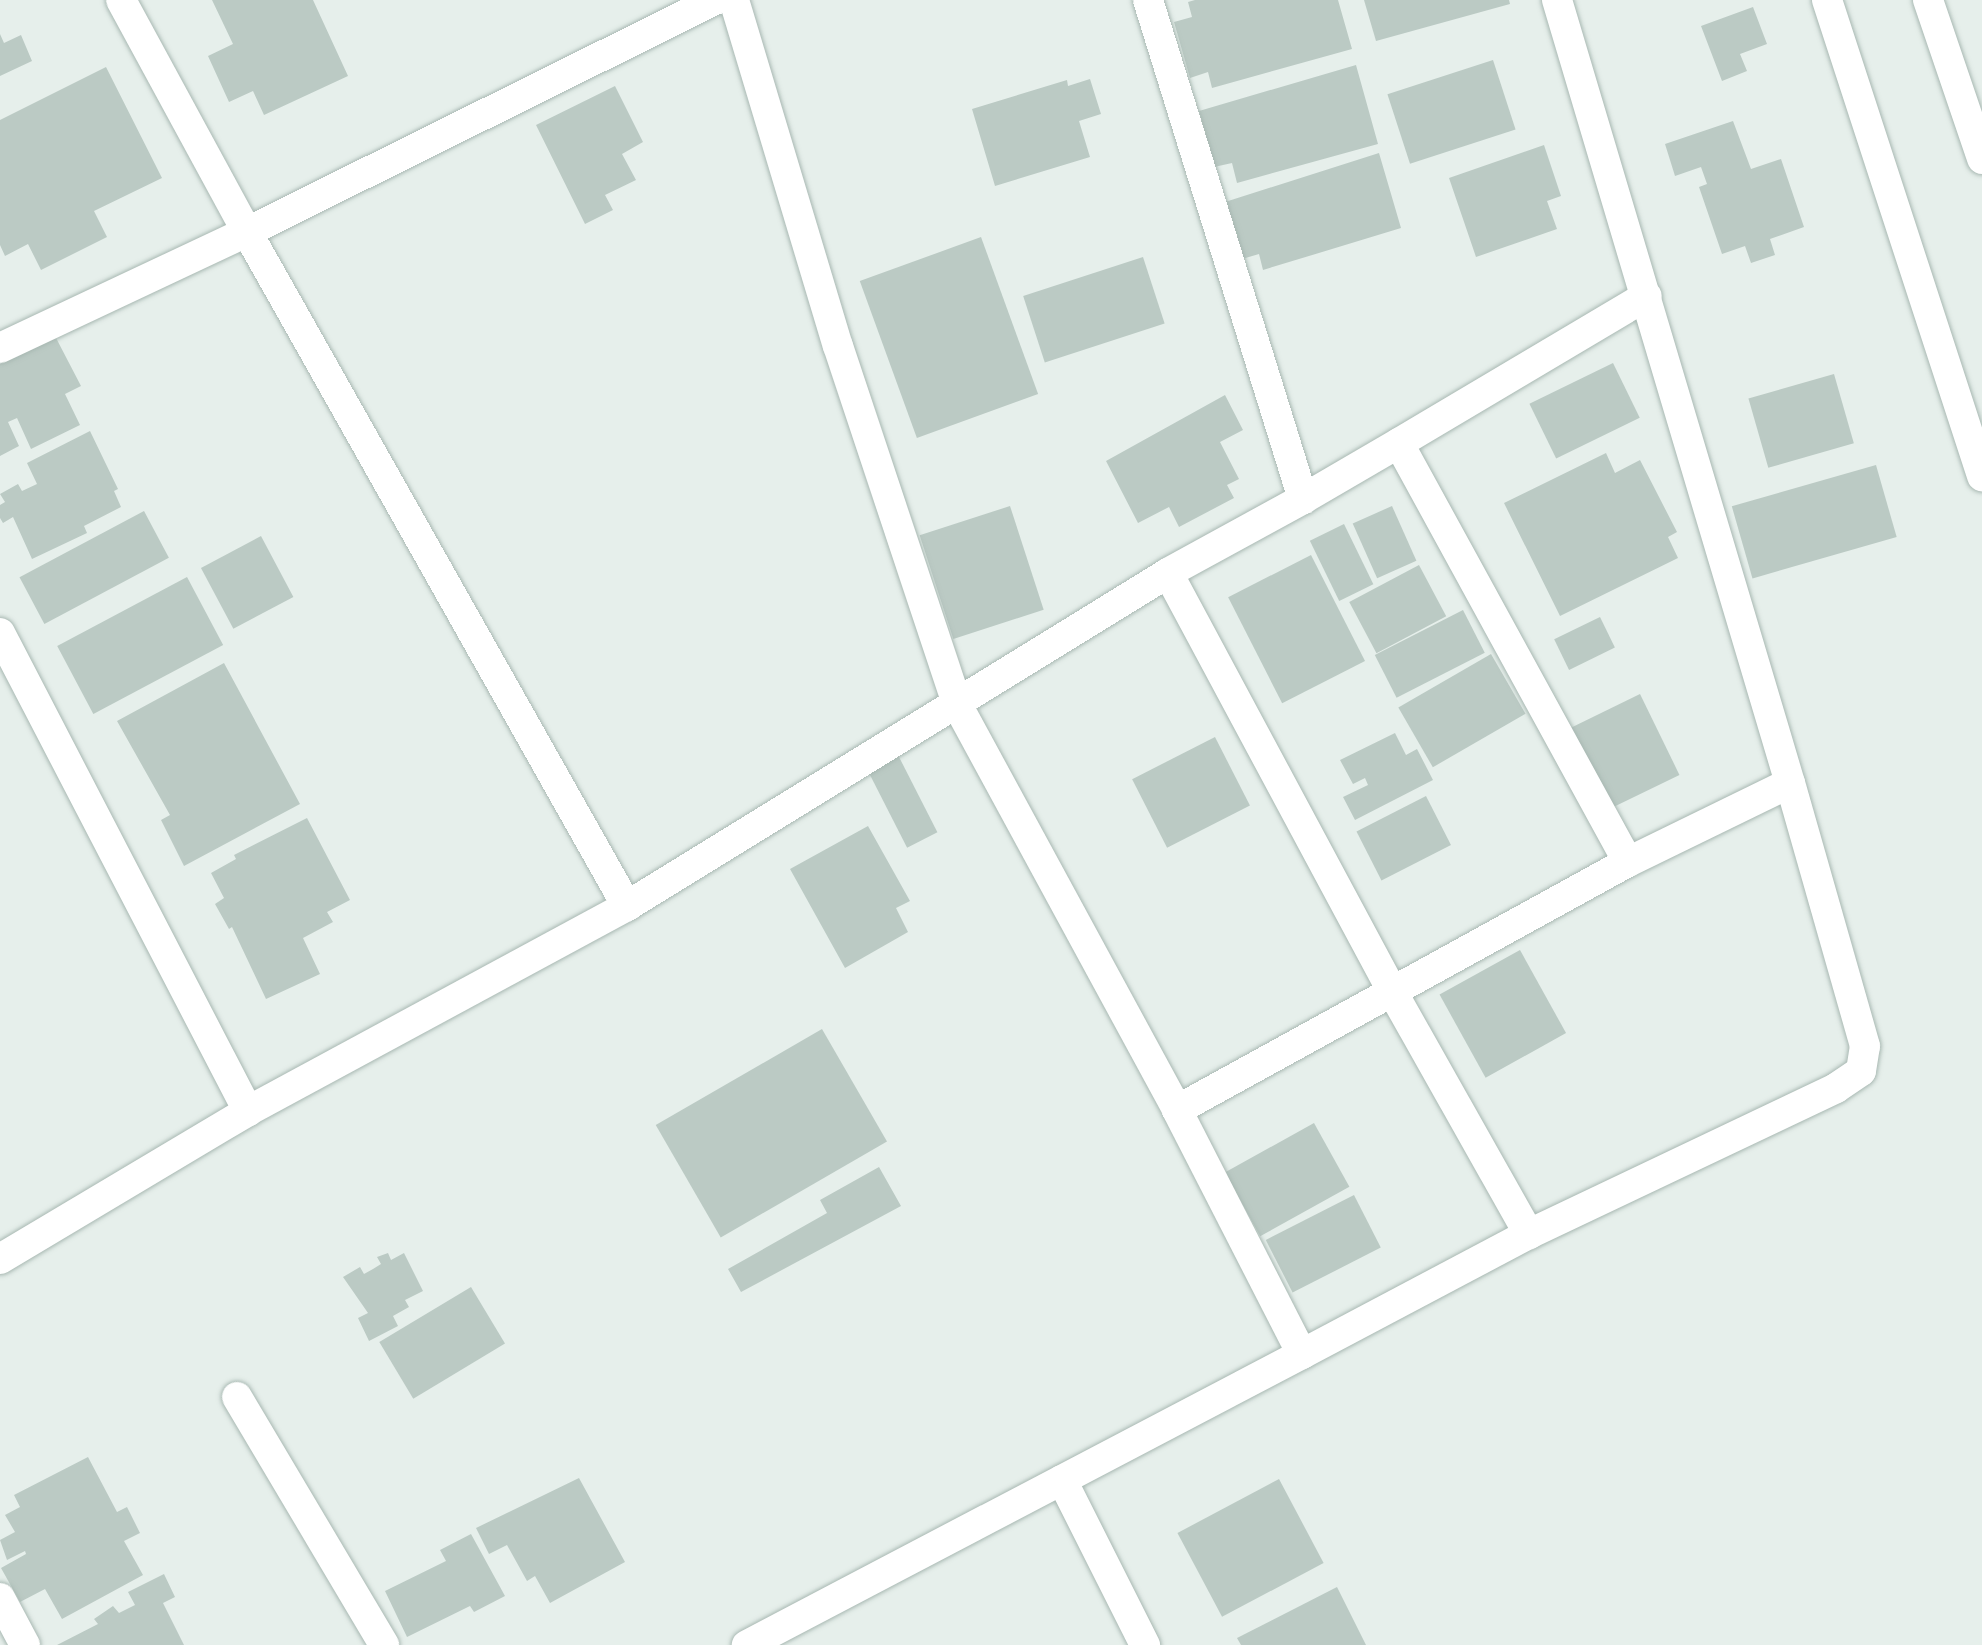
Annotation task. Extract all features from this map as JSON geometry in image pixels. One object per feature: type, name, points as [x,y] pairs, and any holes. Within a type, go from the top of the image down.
[{"type":"street","points":[[122,0],[247,232],[627,906]]},
{"type":"street","points":[[0,348],[247,232],[715,0]]},
{"type":"street","points":[[734,0],[838,346],[958,706],[1177,1110],[1302,1354]]},
{"type":"street","points":[[1148,0],[1304,500]]},
{"type":"street","points":[[747,1645],[1529,1234],[1836,1088],[1860,1071],[1865,1046],[1558,0]]},
{"type":"street","points":[[1827,0],[1982,476]]},
{"type":"street","points":[[1928,0],[1982,159]]},
{"type":"street","points":[[0,1259],[248,1111],[627,906],[958,706],[1168,573],[1304,500],[1647,296]]},
{"type":"street","points":[[1399,443],[1628,862]]},
{"type":"street","points":[[1168,573],[1393,992],[1529,1234]]},
{"type":"street","points":[[0,633],[248,1111]]},
{"type":"street","points":[[1177,1110],[1628,862],[1790,783]]},
{"type":"street","points":[[238,1397],[384,1645]]},
{"type":"street","points":[[1062,1480],[1146,1645]]},
{"type":"street","points":[[0,1598],[25,1645]]},
{"type":"building","points":[[212,0],[313,0],[348,76],[264,115],[253,91],[229,102],[208,56],[233,44]]},
{"type":"building","points":[[1338,0],[1352,49],[1212,88],[1208,72],[1190,78],[1174,22],[1192,17],[1188,2]]},
{"type":"building","points":[[1364,0],[1509,0],[1510,4],[1376,41]]},
{"type":"building","points":[[1753,7],[1767,44],[1740,54],[1747,71],[1722,81],[1701,26]]},
{"type":"building","points":[[0,34],[4,43],[21,35],[32,61],[0,76]]},
{"type":"building","points":[[1493,60],[1516,129],[1410,164],[1387,94]]},
{"type":"building","points":[[1356,65],[1378,144],[1237,183],[1232,163],[1214,167],[1199,111]]},
{"type":"building","points":[[106,67],[162,178],[94,211],[107,237],[41,270],[28,244],[5,256],[0,245],[0,120]]},
{"type":"building","points":[[1090,79],[1101,114],[1079,121],[1090,157],[995,186],[972,109],[1067,80],[1068,86]]},
{"type":"building","points":[[615,86],[643,142],[622,154],[636,180],[605,195],[613,210],[585,224],[536,125]]},
{"type":"building","points":[[1733,121],[1751,169],[1781,159],[1804,227],[1770,239],[1775,255],[1751,263],[1745,246],[1722,254],[1699,187],[1707,184],[1701,167],[1675,176],[1665,144]]},
{"type":"building","points":[[1544,145],[1561,196],[1547,201],[1557,229],[1476,257],[1449,178]]},
{"type":"building","points":[[1379,153],[1401,228],[1263,270],[1259,254],[1242,259],[1225,202]]},
{"type":"building","points":[[981,237],[1038,394],[917,438],[860,281]]},
{"type":"building","points":[[1143,257],[1165,324],[1045,363],[1023,296]]},
{"type":"building","points":[[55,336],[81,386],[65,394],[80,425],[31,449],[17,418],[8,422],[19,446],[0,456],[0,364]]},
{"type":"building","points":[[1613,363],[1640,418],[1556,459],[1529,404]]},
{"type":"building","points":[[1834,374],[1854,443],[1768,468],[1748,399]]},
{"type":"building","points":[[1225,395],[1243,430],[1220,442],[1239,479],[1227,485],[1234,498],[1179,527],[1169,507],[1138,523],[1106,461]]},
{"type":"building","points":[[90,431],[118,489],[114,491],[121,507],[84,526],[87,533],[32,559],[13,517],[3,523],[0,518],[0,505],[5,502],[0,494],[18,484],[22,491],[37,484],[27,463]]},
{"type":"building","points":[[1606,453],[1615,473],[1640,460],[1677,532],[1668,537],[1678,558],[1560,616],[1504,503]]},
{"type":"building","points":[[1876,465],[1897,537],[1752,578],[1732,506]]},
{"type":"building","points":[[1010,506],[1044,610],[953,639],[920,535]]},
{"type":"building","points":[[1392,506],[1416,561],[1377,578],[1353,523]]},
{"type":"building","points":[[144,511],[169,558],[44,624],[20,577]]},
{"type":"building","points":[[1344,524],[1373,584],[1339,601],[1310,541]]},
{"type":"building","points":[[261,536],[293,597],[233,629],[201,568]]},
{"type":"building","points":[[1311,555],[1365,661],[1282,703],[1228,597]]},
{"type":"building","points":[[1419,565],[1446,616],[1376,653],[1349,602]]},
{"type":"building","points":[[187,577],[223,645],[93,714],[57,646]]},
{"type":"building","points":[[1463,610],[1485,653],[1397,698],[1375,655]]},
{"type":"building","points":[[1600,617],[1615,648],[1569,670],[1554,639]]},
{"type":"building","points":[[1491,654],[1526,714],[1433,767],[1398,708]]},
{"type":"building","points":[[224,663],[300,804],[184,866],[161,820],[170,815],[117,721]]},
{"type":"building","points":[[1640,694],[1679,775],[1609,809],[1570,728]]},
{"type":"building","points":[[1395,733],[1406,755],[1417,749],[1433,780],[1355,820],[1343,797],[1368,785],[1365,778],[1353,784],[1340,760]]},
{"type":"building","points":[[1215,737],[1250,806],[1167,848],[1132,779]]},
{"type":"building","points":[[897,753],[937,832],[907,848],[867,768]]},
{"type":"building","points":[[1426,796],[1451,845],[1381,880],[1357,831]]},
{"type":"building","points":[[307,818],[350,900],[327,912],[333,922],[303,938],[320,974],[266,999],[232,927],[229,929],[215,904],[224,898],[211,873],[236,859],[234,855]]},
{"type":"building","points":[[868,826],[910,901],[896,908],[908,932],[845,968],[790,869]]},
{"type":"building","points":[[1520,950],[1566,1033],[1486,1078],[1440,995]]},
{"type":"building","points":[[822,1029],[887,1142],[721,1238],[656,1125]]},
{"type":"building","points":[[1314,1123],[1349,1187],[1260,1236],[1225,1172]]},
{"type":"building","points":[[879,1167],[901,1206],[741,1292],[728,1269],[827,1213],[820,1200]]},
{"type":"building","points":[[1354,1195],[1381,1248],[1293,1293],[1266,1240]]},
{"type":"building","points":[[388,1253],[391,1260],[404,1253],[423,1291],[405,1300],[409,1307],[393,1316],[398,1326],[369,1341],[358,1318],[368,1313],[343,1277],[360,1267],[364,1274],[381,1264],[377,1257]]},
{"type":"building","points":[[471,1287],[505,1344],[413,1399],[379,1342]]},
{"type":"building","points":[[88,1457],[117,1512],[127,1507],[140,1533],[124,1541],[143,1575],[62,1619],[45,1589],[20,1602],[1,1568],[26,1554],[25,1551],[7,1560],[0,1540],[15,1532],[5,1515],[20,1507],[14,1495]]},
{"type":"building","points":[[579,1478],[625,1562],[550,1603],[535,1576],[527,1581],[507,1545],[489,1554],[476,1528]]},
{"type":"building","points":[[1279,1479],[1324,1563],[1222,1617],[1177,1533]]},
{"type":"building","points":[[471,1534],[505,1596],[474,1612],[470,1606],[407,1637],[385,1591],[446,1561],[440,1550]]},
{"type":"building","points":[[164,1574],[175,1597],[163,1603],[184,1645],[57,1645],[98,1624],[94,1619],[113,1606],[119,1613],[135,1605],[128,1592]]},
{"type":"building","points":[[1337,1587],[1366,1645],[1241,1645],[1237,1638]]}]
